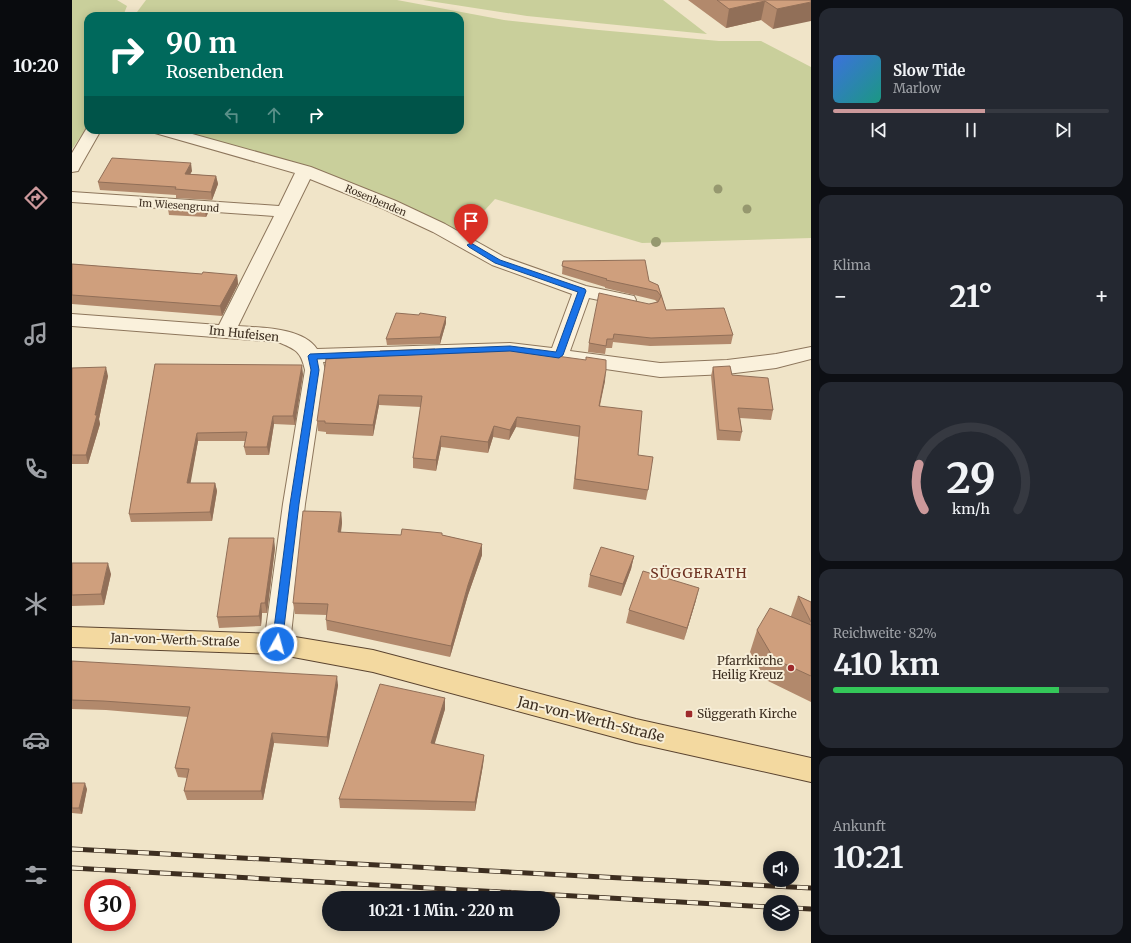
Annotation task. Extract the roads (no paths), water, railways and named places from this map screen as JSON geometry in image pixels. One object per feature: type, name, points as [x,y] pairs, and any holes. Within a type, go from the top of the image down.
[{"type":"main road","name":"Jan-von-Werth-Straße","points":[[72,637],[277,644],[374,661],[636,731],[811,770]]},
{"type":"street","points":[[72,167],[91,134]]},
{"type":"street","name":"Rosenbenden","points":[[176,134],[305,171],[390,205],[432,225],[498,261],[582,291],[640,303]]},
{"type":"street","points":[[226,332],[305,171]]},
{"type":"street","name":"Im Wiesengrund","points":[[72,197],[286,212]]},
{"type":"street","points":[[559,355],[582,291]]},
{"type":"street","name":"Im Hufeisen","points":[[72,320],[281,336],[302,345],[312,356]]},
{"type":"street","points":[[277,644],[294,504],[315,370],[312,356],[510,349],[660,370],[727,367],[776,361],[811,353]]},
{"type":"railway","points":[[72,849],[811,888]]},
{"type":"railway","points":[[72,868],[763,907]]},
{"type":"railway","points":[[799,908],[811,909]]},
{"type":"place","name":"Pfarrkirche Heilig Kreuz","points":[[791,668]]},
{"type":"place","name":"Süggerath Kirche","points":[[689,714]]},
{"type":"district","name":"SÜGGERATH","points":[[699,573]]}]
